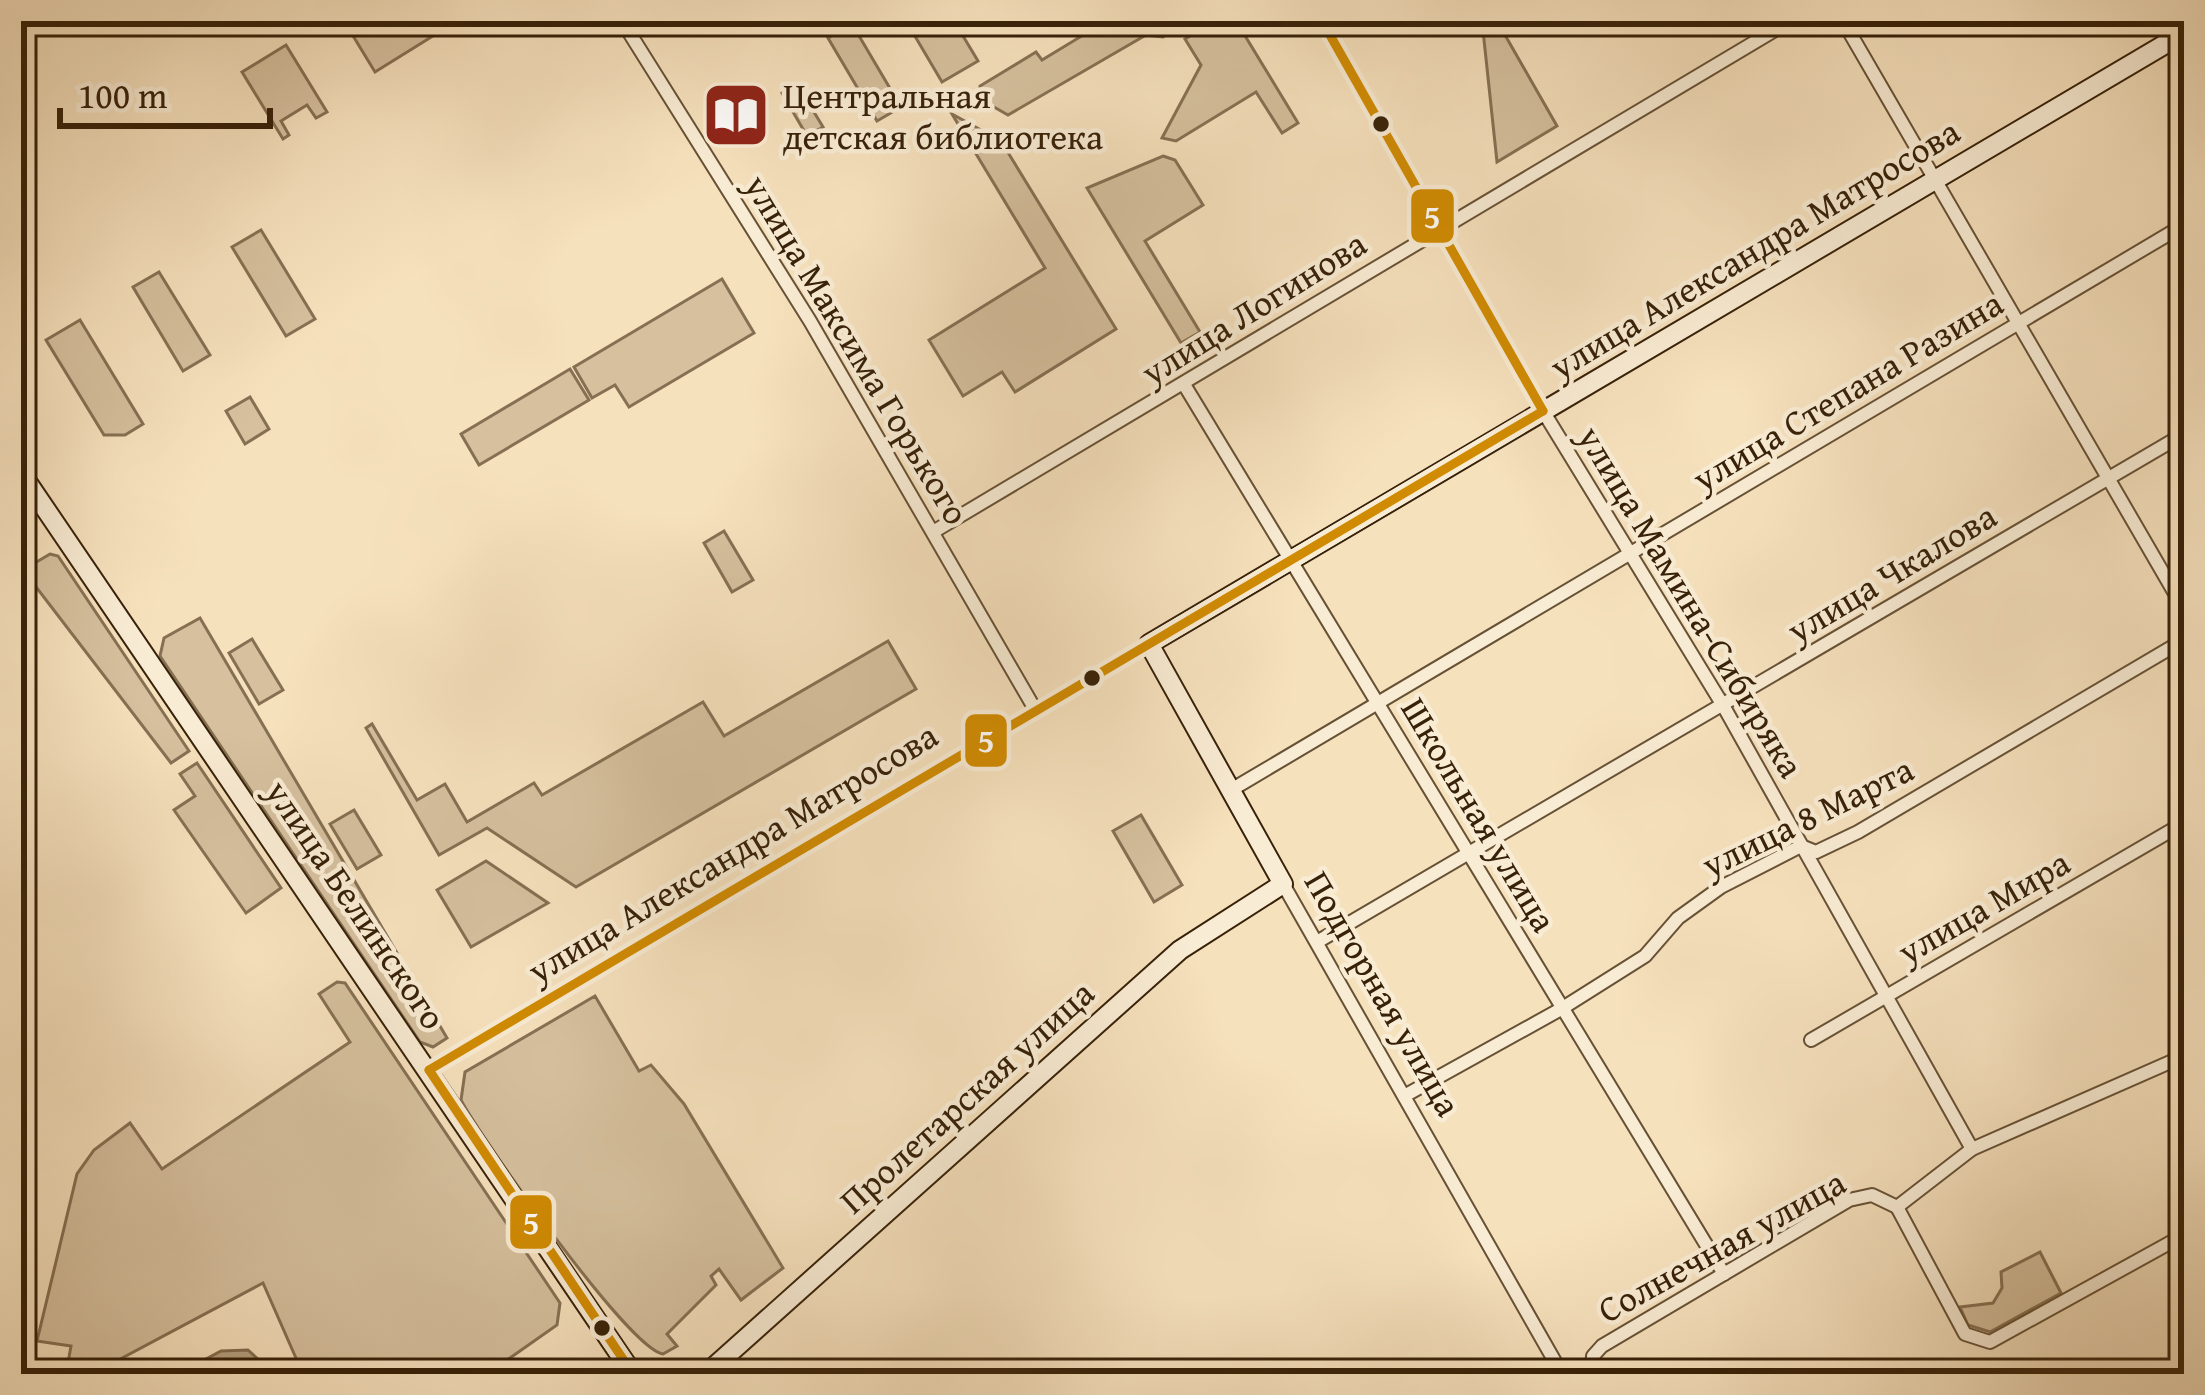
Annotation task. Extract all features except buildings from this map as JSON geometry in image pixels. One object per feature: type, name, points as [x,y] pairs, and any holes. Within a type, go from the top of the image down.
[{"type":"street","name":"улица Максима Горького","points":[[622,21],[810,321],[1036,711]]},
{"type":"street","name":"улица Мамина-Сибиряка","points":[[1322,21],[1442,225],[1543,411],[1724,706],[1972,1149]]},
{"type":"street","name":"улица Логинова","points":[[933,532],[1185,386],[1442,225],[1790,21]]},
{"type":"street","points":[[1843,21],[2021,320],[2184,609]]},
{"type":"street","name":"улица Александра Матросова","points":[[429,1070],[2184,33]]},
{"type":"street","name":"улица Степана Разина","points":[[1231,790],[2184,225]]},
{"type":"street","name":"Школьная улица","points":[[1185,386],[1724,1274]]},
{"type":"street","name":"улица Чкалова","points":[[1317,942],[2184,434]]},
{"type":"street","name":"улица Белинского","points":[[21,473],[633,1374]]},
{"type":"street","name":"улица 8 Марта","points":[[1406,1095],[1645,956],[1678,918],[1721,887],[1801,846],[1816,851],[1858,832],[2184,640]]},
{"type":"street","name":"Подгорная улица","points":[[1149,644],[1562,1374]]},
{"type":"street","name":"улица Мира","points":[[1811,1040],[2184,823]]},
{"type":"street","name":"Пролетарская улица","points":[[706,1374],[1180,950],[1283,884]]},
{"type":"street","name":"Солнечная улица","points":[[1897,1207],[1972,1149],[2184,1056]]},
{"type":"street","name":"Солнечная улица","points":[[1592,1374],[1594,1356],[1602,1346],[1849,1200],[1872,1195],[1897,1207],[1965,1334],[1978,1341],[1990,1342],[2184,1235]]},
{"type":"shaded area","points":[[344,21],[457,21],[375,72]]},
{"type":"shaded area","points":[[906,21],[954,21],[978,61],[942,82]]},
{"type":"shaded area","points":[[1189,21],[1163,37],[1146,35],[1008,115],[980,99],[980,86],[1036,52],[1042,60],[1085,34],[1081,24]]},
{"type":"shaded area","points":[[1214,21],[1236,21],[1298,123],[1282,133],[1256,92],[1176,141],[1162,138],[1201,65],[1185,39]]},
{"type":"shaded area","points":[[1482,21],[1497,21],[1557,126],[1497,162]]},
{"type":"shaded area","points":[[852,24],[901,107],[877,121],[828,38]]},
{"type":"shaded area","points":[[286,45],[327,112],[316,118],[307,105],[281,121],[289,135],[283,139],[242,72]]},
{"type":"shaded area","points":[[797,84],[823,127],[807,136],[782,93]]},
{"type":"shaded area","points":[[952,114],[1001,141],[1116,329],[1015,392],[1002,372],[963,396],[929,340],[1045,268]]},
{"type":"shaded area","points":[[1163,156],[1175,160],[1203,205],[1145,241],[1200,332],[1181,343],[1087,188]]},
{"type":"shaded area","points":[[261,230],[315,319],[286,336],[232,247]]},
{"type":"shaded area","points":[[159,272],[210,355],[183,371],[133,287]]},
{"type":"shaded area","points":[[722,279],[754,333],[629,407],[615,385],[592,398],[574,367]]},
{"type":"shaded area","points":[[80,320],[143,424],[125,435],[104,435],[46,340]]},
{"type":"shaded area","points":[[570,369],[589,400],[479,465],[461,434]]},
{"type":"shaded area","points":[[250,397],[269,429],[245,444],[226,411]]},
{"type":"shaded area","points":[[724,531],[753,580],[732,592],[704,543]]},
{"type":"shaded area","points":[[50,554],[58,556],[189,751],[171,763],[23,570]]},
{"type":"shaded area","points":[[200,618],[447,1038],[433,1047],[420,1042],[160,656],[164,638]]},
{"type":"shaded area","points":[[252,639],[283,690],[259,704],[229,653]]},
{"type":"shaded area","points":[[888,641],[916,689],[576,887],[487,828],[439,855],[366,728],[372,724],[417,800],[445,784],[467,822],[534,783],[542,795],[703,702],[724,736]]},
{"type":"shaded area","points":[[197,763],[281,888],[246,913],[174,810],[195,796],[180,774]]},
{"type":"shaded area","points":[[354,810],[381,855],[357,869],[330,824]]},
{"type":"shaded area","points":[[1141,815],[1182,885],[1154,902],[1113,831]]},
{"type":"shaded area","points":[[486,861],[548,903],[471,947],[437,890]]},
{"type":"shaded area","points":[[337,982],[345,983],[560,1303],[557,1325],[487,1374],[303,1374],[263,1283],[92,1374],[66,1374],[71,1346],[37,1341],[77,1174],[94,1150],[130,1123],[162,1169],[350,1042],[319,994]]},
{"type":"shaded area","points":[[595,996],[639,1071],[651,1065],[684,1104],[783,1268],[741,1300],[719,1269],[711,1276],[716,1285],[667,1334],[677,1346],[663,1354],[645,1343],[590,1282],[525,1197],[461,1100],[465,1072]]},
{"type":"shaded area","points":[[2040,1252],[2061,1293],[1990,1332],[1968,1325],[1960,1307],[1993,1303],[2002,1288],[2001,1272]]},
{"type":"shaded area","points":[[248,1350],[274,1374],[178,1374],[221,1351]]},
{"type":"transit line","name":"5","points":[[1322,21],[1543,411]]},
{"type":"transit line","name":"5","points":[[429,1070],[1543,411]]},
{"type":"transit line","name":"5","points":[[429,1070],[633,1374]]},
{"type":"place","name":"Центральная детская библиотека","points":[[736,115]]}]
